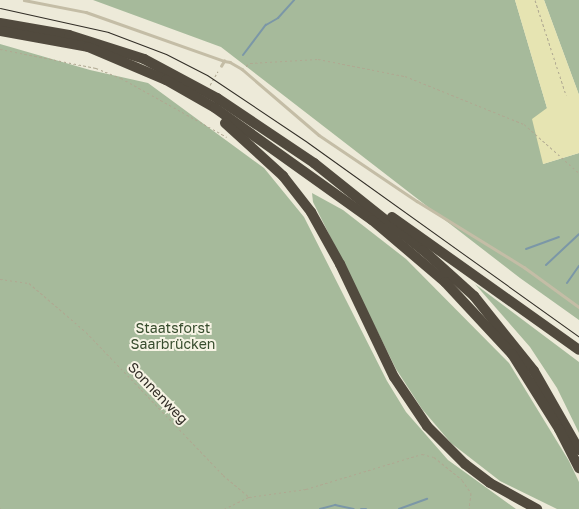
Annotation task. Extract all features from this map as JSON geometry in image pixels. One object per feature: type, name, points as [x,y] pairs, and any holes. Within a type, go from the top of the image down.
[{"type":"highway","points":[[0,23],[113,47],[169,70],[249,119],[448,254],[579,350]]},
{"type":"highway","points":[[0,30],[113,55],[190,94],[215,108],[372,220],[451,287],[522,369],[579,468]]},
{"type":"highway","points":[[190,94],[268,160],[298,193],[340,264],[394,377],[427,426],[451,452],[490,483],[537,509]]},
{"type":"highway","points":[[341,183],[474,296],[534,371],[579,450]]},
{"type":"lane","points":[[24,0],[86,12],[242,68],[325,139],[417,201],[524,267],[579,306]]},
{"type":"lane","points":[[221,66],[224,61]]},
{"type":"path","points":[[535,0],[566,96]]},
{"type":"path","points":[[0,49],[96,68],[121,78],[228,137]]},
{"type":"path","points":[[242,68],[250,63],[318,59],[405,76],[524,124],[579,173]]},
{"type":"path","points":[[210,86],[221,66]]},
{"type":"path","name":"Sonnenweg","points":[[0,279],[29,283],[78,326],[223,475],[249,497]]},
{"type":"path","points":[[434,457],[438,453]]},
{"type":"path","points":[[224,509],[249,497],[306,489],[422,454],[434,457],[462,480],[471,493],[469,509]]},
{"type":"green space","points":[[93,0],[515,0],[547,108],[543,164],[579,153],[579,320],[520,278],[221,47]]},
{"type":"green space","points":[[544,0],[579,0],[579,95]]},
{"type":"green space","name":"Staatsforst Saarbrücken","points":[[0,44],[90,70],[148,83],[264,168],[304,217],[387,381],[406,412],[448,460],[516,509],[0,509]]},
{"type":"green space","points":[[312,193],[343,210],[406,259],[509,363],[569,461],[579,482],[579,509],[557,509],[500,481],[451,443],[422,409],[396,369],[313,202]]},
{"type":"green space","points":[[475,284],[579,362],[579,433],[557,388],[530,347]]},
{"type":"sand","points":[[515,0],[544,0],[579,95],[579,153],[543,164],[532,119],[547,108]]},
{"type":"waterway","points":[[243,55],[266,25],[278,18],[294,0]]},
{"type":"waterway","points":[[546,265],[579,234]]},
{"type":"waterway","points":[[526,249],[559,237]]},
{"type":"waterway","points":[[567,283],[579,266]]},
{"type":"waterway","points":[[399,509],[427,499]]},
{"type":"waterway","points":[[320,509],[335,505],[354,509]]},
{"type":"waterway","points":[[361,509],[366,509]]},
{"type":"tram line","points":[[0,8],[108,32],[166,54],[207,75],[307,142],[579,337]]}]
